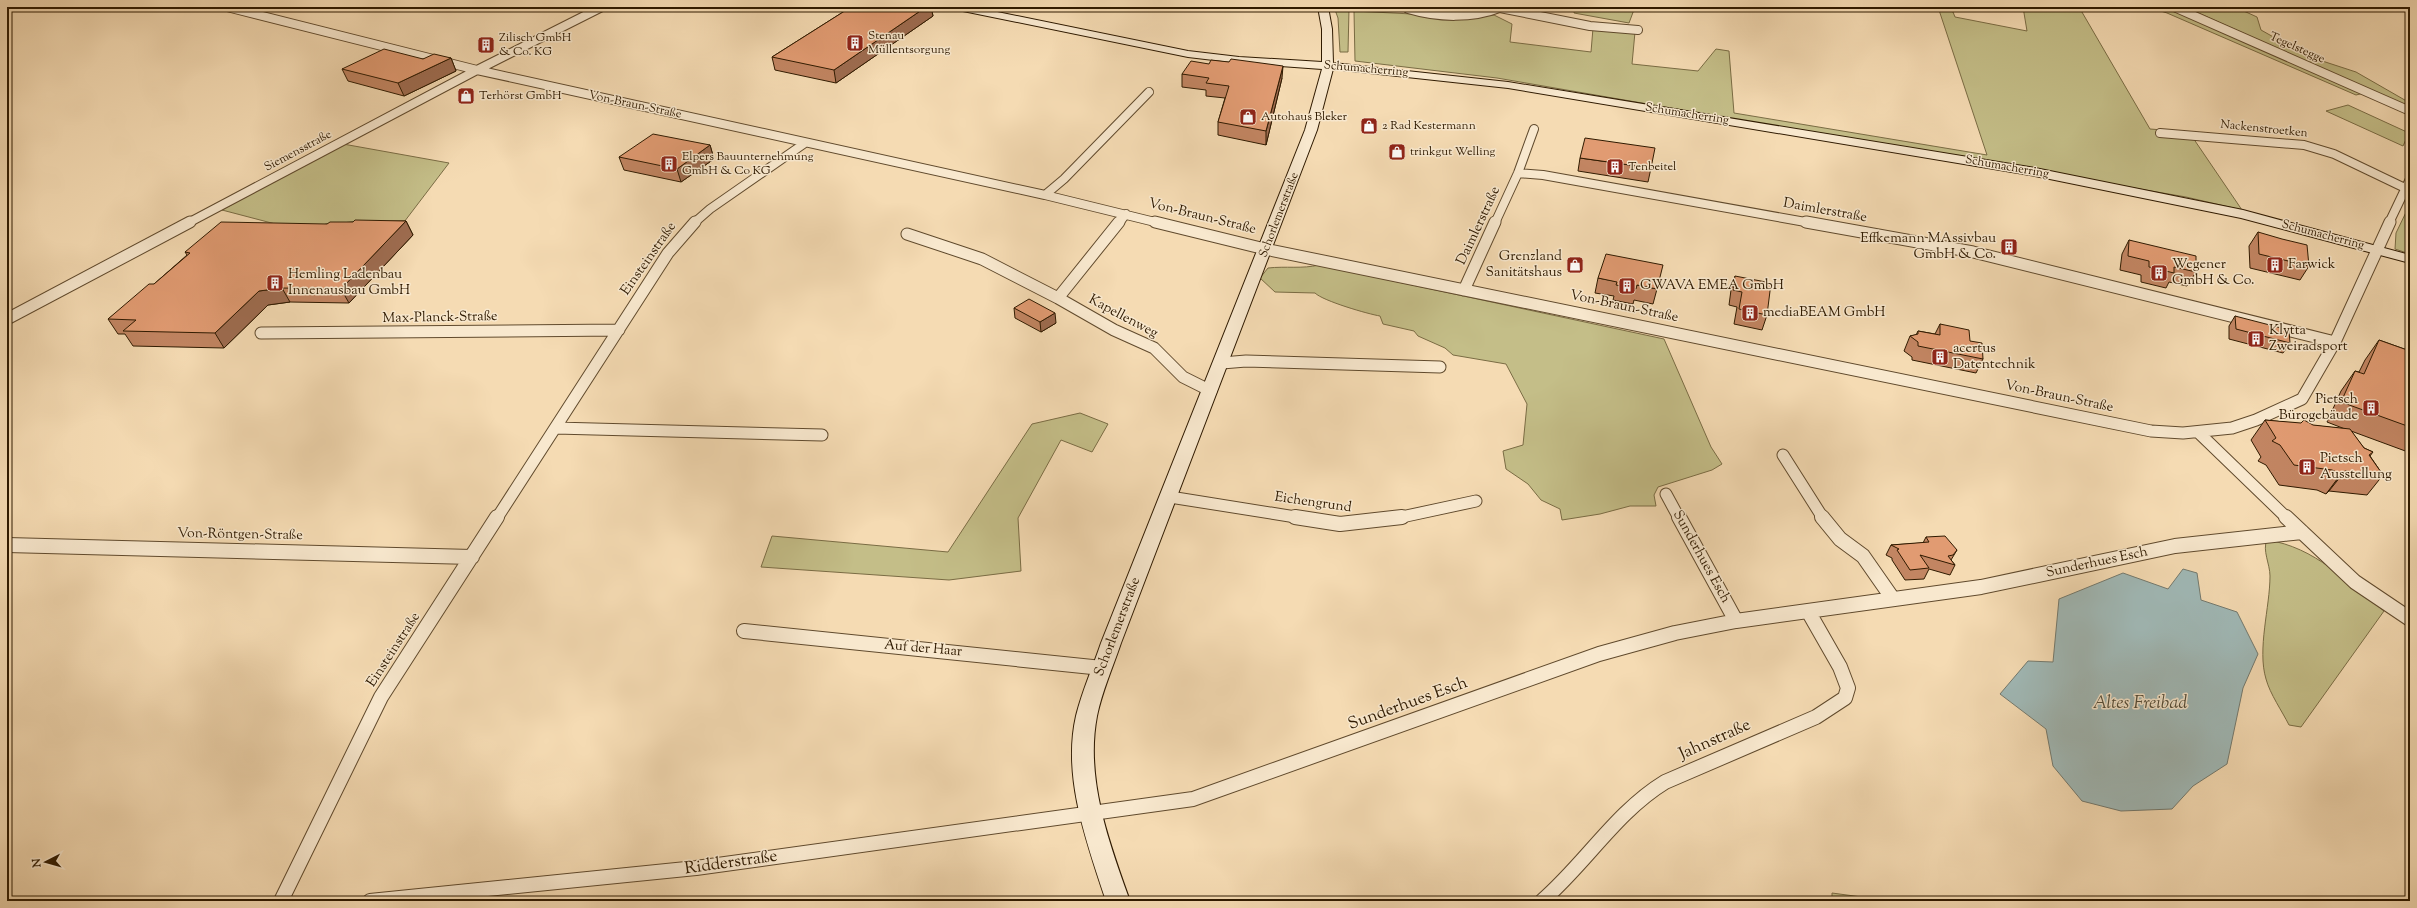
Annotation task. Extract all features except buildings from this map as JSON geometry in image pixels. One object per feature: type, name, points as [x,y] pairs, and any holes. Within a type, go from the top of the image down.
[{"type":"main road","name":"Schumacherring","points":[[958,7],[1188,54],[1428,74],[1508,85],[2035,172],[2228,211],[2377,249],[2410,259]]},
{"type":"main road","name":"Schorlemerstraße","points":[[1118,901],[1100,852],[1091,813],[1084,768],[1083,742],[1087,715],[1102,668],[1170,497],[1311,130],[1328,66],[1327,29],[1323,7]]},
{"type":"street","name":"Von-Braun-Straße","points":[[227,7],[477,70],[805,143],[1045,194],[1265,249],[2151,431],[2199,433],[2238,426],[2302,399],[2335,342],[2377,249]]},
{"type":"street","name":"Siemensstraße","points":[[7,319],[477,70],[602,7]]},
{"type":"street","points":[[1408,7],[1408,9],[1416,12],[1464,16],[1491,13],[1501,8],[1590,26],[1638,30]]},
{"type":"street","name":"Tegelstegge","points":[[2174,7],[2410,111]]},
{"type":"street","points":[[1045,194],[1064,179],[1149,92]]},
{"type":"street","name":"Daimlerstraße","points":[[1464,290],[1518,173],[1534,129]]},
{"type":"street","name":"Nackenstroetken","points":[[2160,133],[2304,145],[2334,154],[2408,183],[2377,249]]},
{"type":"street","name":"Einsteinstraße","points":[[281,901],[381,697],[668,253],[690,227],[710,209],[805,143]]},
{"type":"street","name":"Daimlerstraße","points":[[1518,173],[1551,176],[1973,252],[2335,342]]},
{"type":"street","points":[[1058,298],[1126,214]]},
{"type":"street","name":"Kapellenweg","points":[[907,234],[938,242],[982,259],[1058,298],[1114,330],[1154,348],[1183,377],[1211,391]]},
{"type":"street","name":"Max-Planck-Straße","points":[[261,333],[619,330]]},
{"type":"street","points":[[1222,363],[1246,361],[1440,366]]},
{"type":"street","points":[[556,428],[822,435]]},
{"type":"street","points":[[2199,433],[2355,582],[2410,620]]},
{"type":"street","points":[[1783,455],[1830,529],[1840,539],[1863,556],[1893,599]]},
{"type":"street","name":"Sunderhues Esch","points":[[1666,494],[1736,621]]},
{"type":"street","name":"Eichengrund","points":[[1170,497],[1340,524],[1392,519],[1476,501]]},
{"type":"street","name":"Sunderhues Esch","points":[[1091,813],[1193,799],[1599,654],[1675,634],[1736,621],[1981,587],[2175,546],[2262,535],[2302,532]]},
{"type":"street","name":"Von-Röntgen-Straße","points":[[7,545],[472,557]]},
{"type":"street","name":"Jahnstraße","points":[[1542,901],[1564,882],[1590,851],[1644,794],[1666,782],[1816,717],[1845,698],[1848,688],[1846,681],[1808,611]]},
{"type":"street","name":"Auf der Haar","points":[[744,631],[1102,668]]},
{"type":"street","name":"Ridderstraße","points":[[370,901],[696,868],[1091,813]]},
{"type":"shaded area","points":[[1334,7],[1405,7],[1404,10],[1349,9],[1348,52],[1340,52],[1338,18]]},
{"type":"shaded area","points":[[1575,7],[1635,7],[1629,23],[1574,13]]},
{"type":"shaded area","points":[[1938,7],[1944,7],[1953,12],[1955,17],[2027,31],[2023,7],[2079,7],[2150,129],[2189,132],[2242,210],[2186,197],[1497,78],[1355,61],[1354,11],[1470,17],[1494,15],[1512,24],[1510,42],[1591,52],[1593,28],[1635,32],[1632,64],[1698,71],[1716,49],[1729,51],[1734,113],[1987,155]]},
{"type":"shaded area","points":[[2148,7],[2168,7],[2364,93],[2356,95],[2167,13]]},
{"type":"shaded area","points":[[2185,7],[2235,7],[2257,17],[2261,30],[2307,56],[2356,72],[2410,103],[2410,108]]},
{"type":"shaded area","points":[[2348,105],[2409,133],[2403,146],[2326,111]]},
{"type":"shaded area","points":[[343,144],[449,163],[398,230],[302,231],[222,210]]},
{"type":"shaded area","points":[[2410,204],[2410,254],[2395,249],[2396,233]]},
{"type":"shaded area","points":[[1319,265],[1664,339],[1711,447],[1722,464],[1712,470],[1658,487],[1654,495],[1656,506],[1630,506],[1600,514],[1562,520],[1560,509],[1541,500],[1528,484],[1506,469],[1503,451],[1523,445],[1527,404],[1506,364],[1453,355],[1445,348],[1418,336],[1414,331],[1383,324],[1380,316],[1327,300],[1315,293],[1275,292],[1260,278],[1268,268],[1306,267]]},
{"type":"shaded area","points":[[1080,413],[1108,424],[1092,452],[1061,440],[1018,518],[1021,571],[949,580],[761,567],[772,536],[948,552],[1032,424]]},
{"type":"shaded area","points":[[2267,540],[2300,550],[2330,567],[2384,611],[2301,727],[2289,725],[2270,691],[2266,679],[2263,641],[2270,576],[2265,548]]},
{"type":"shaded area","points":[[1832,893],[1869,898],[1866,901],[1832,901]]},
{"type":"water","name":"Altes Freibad","points":[[2183,569],[2197,573],[2201,600],[2237,612],[2258,654],[2243,688],[2227,764],[2193,786],[2172,809],[2121,811],[2082,801],[2053,766],[2046,729],[2000,694],[2028,661],[2053,662],[2059,599],[2123,573],[2168,589]]},
{"type":"place","name":"Stenau Müllentsorgung","points":[[855,43]]},
{"type":"place","name":"Zilisch GmbH & Co. KG","points":[[486,45]]},
{"type":"place","name":"Terhörst GmbH","points":[[466,96]]},
{"type":"place","name":"Autohaus Bleker","points":[[1248,117]]},
{"type":"place","name":"2 Rad Kestermann","points":[[1369,126]]},
{"type":"place","name":"trinkgut Welling","points":[[1397,152]]},
{"type":"place","name":"Elpers Bauunternehmung GmbH & Co KG","points":[[669,164]]},
{"type":"place","name":"Tenbeitel","points":[[1615,167]]},
{"type":"place","name":"Effkemann MAssivbau GmbH & Co.","points":[[2009,247]]},
{"type":"place","name":"Grenzland Sanitätshaus","points":[[1575,265]]},
{"type":"place","name":"Farwick","points":[[2275,265]]},
{"type":"place","name":"Wegener GmbH & Co.","points":[[2159,273]]},
{"type":"place","name":"Hemling Ladenbau Innenausbau GmbH","points":[[275,283]]},
{"type":"place","name":"GWAVA EMEA GmbH","points":[[1627,286]]},
{"type":"place","name":"mediaBEAM GmbH","points":[[1750,313]]},
{"type":"place","name":"Klytta Zweiradsport","points":[[2256,339]]},
{"type":"place","name":"acertus Datentechnik","points":[[1940,357]]},
{"type":"place","name":"Pietsch Bürogebäude","points":[[2371,408]]},
{"type":"place","name":"Pietsch Ausstellung","points":[[2307,467]]}]
